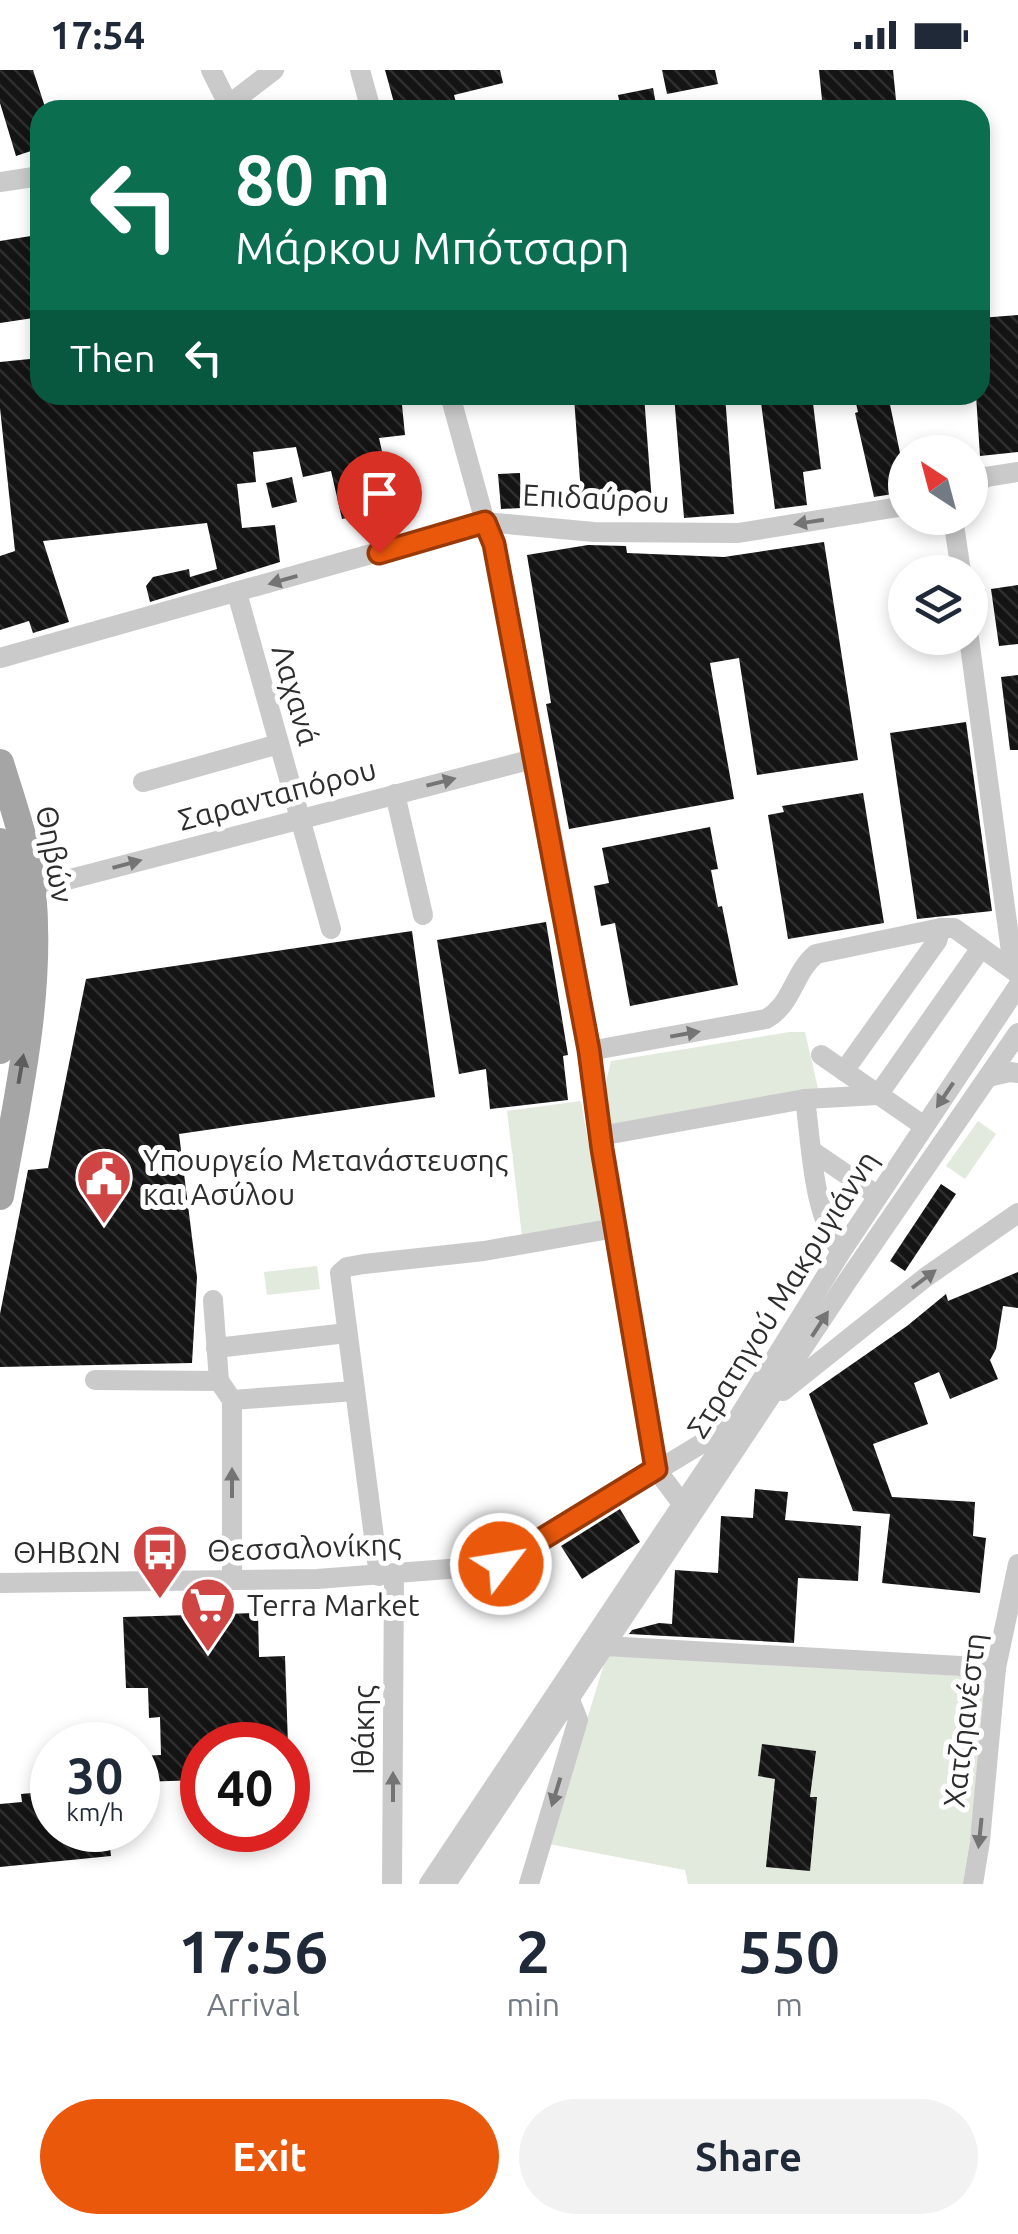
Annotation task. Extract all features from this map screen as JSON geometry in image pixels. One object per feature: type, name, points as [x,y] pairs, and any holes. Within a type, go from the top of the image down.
[{"type":"main road","name":"Θηβών","points":[[0,763],[20,827],[32,889],[34,928],[30,1011],[0,1196]]},
{"type":"main road","name":"Θηβών","points":[[0,842],[6,930],[0,1050]]},
{"type":"street","points":[[211,70],[223,100]]},
{"type":"street","points":[[236,100],[274,70]]},
{"type":"street","points":[[360,70],[368,100]]},
{"type":"street","points":[[0,182],[30,178]]},
{"type":"street","points":[[453,405],[494,544],[537,758],[589,1050],[615,1228],[661,1459],[683,1505]]},
{"type":"street","points":[[988,477],[1018,472]]},
{"type":"street","name":"Επιδαύρου","points":[[0,658],[485,522],[594,532],[738,533],[888,509]]},
{"type":"street","name":"Λαχανά","points":[[237,593],[331,929]]},
{"type":"street","points":[[972,655],[1012,952],[1018,966]]},
{"type":"street","points":[[143,782],[279,744]]},
{"type":"street","name":"Σαρανταπόρου","points":[[32,889],[537,758]]},
{"type":"street","points":[[395,794],[422,915]]},
{"type":"street","points":[[589,1050],[766,1019],[786,1002],[802,969],[816,954],[941,928],[954,928],[1018,974]]},
{"type":"street","points":[[844,1071],[937,941],[941,928]]},
{"type":"street","points":[[878,1095],[981,948]]},
{"type":"street","name":"Στρατηγού Μακρυγιάννη","points":[[429,1884],[599,1643],[742,1426],[841,1252],[1018,986]]},
{"type":"street","name":"Στρατηγού Μακρυγιάννη","points":[[446,1884],[570,1700],[599,1643],[683,1505],[742,1426],[766,1406],[1018,1033]]},
{"type":"street","points":[[821,1055],[924,1126]]},
{"type":"street","points":[[988,1077],[1018,1073]]},
{"type":"street","points":[[600,1136],[805,1099],[878,1095]]},
{"type":"street","points":[[805,1099],[826,1226],[841,1252]]},
{"type":"street","points":[[812,1151],[878,1196]]},
{"type":"street","points":[[766,1406],[926,1278],[1018,1213]]},
{"type":"street","name":"Ιθάκης","points":[[394,1882],[386,1576],[355,1392],[340,1273],[348,1267],[484,1251],[615,1228]]},
{"type":"street","points":[[213,1300],[219,1381],[232,1400],[232,1580]]},
{"type":"street","points":[[216,1348],[348,1333]]},
{"type":"street","points":[[95,1380],[219,1381]]},
{"type":"street","points":[[232,1400],[355,1392]]},
{"type":"street","name":"Θεσσαλονίκης","points":[[0,1583],[386,1576],[501,1564],[661,1459],[742,1426]]},
{"type":"street","name":"Χατζηανέστη","points":[[973,1884],[996,1668],[1018,1564]]},
{"type":"street","points":[[599,1643],[996,1668]]},
{"type":"street","points":[[529,1884],[578,1720],[570,1700]]},
{"type":"shaded area","points":[[805,1032],[819,1093],[607,1130],[602,1098],[611,1061]]},
{"type":"shaded area","points":[[581,1101],[602,1223],[522,1236],[507,1111]]},
{"type":"shaded area","points":[[978,1121],[996,1134],[965,1179],[946,1166]]},
{"type":"shaded area","points":[[317,1266],[320,1289],[267,1295],[264,1272]]},
{"type":"shaded area","points":[[608,1651],[987,1678],[979,1781],[963,1884],[688,1884],[685,1870],[549,1844]]},
{"type":"building","points":[[0,70],[33,70],[43,100],[30,100],[30,151],[16,156],[0,103]]},
{"type":"building","points":[[385,70],[500,70],[503,83],[454,95],[455,100],[393,100]]},
{"type":"building","points":[[662,70],[715,70],[718,84],[667,94]]},
{"type":"building","points":[[819,70],[893,70],[896,100],[822,100]]},
{"type":"building","points":[[653,88],[655,100],[619,100],[618,95]]},
{"type":"building","points":[[30,236],[30,318],[0,323],[0,241]]},
{"type":"building","points":[[1018,315],[1018,452],[988,455],[988,435],[979,435],[977,405],[990,405],[990,317]]},
{"type":"building","points":[[30,359],[30,405],[402,405],[405,435],[379,438],[396,514],[372,519],[371,513],[342,519],[331,471],[303,477],[296,447],[253,452],[256,482],[237,484],[242,528],[275,525],[280,562],[150,602],[146,586],[153,577],[189,569],[190,577],[217,569],[207,523],[43,541],[69,622],[33,633],[29,621],[0,630],[0,556],[15,551],[0,408],[0,362]]},
{"type":"building","points":[[575,405],[645,405],[652,503],[582,508]]},
{"type":"building","points":[[675,405],[726,405],[734,514],[684,518]]},
{"type":"building","points":[[761,405],[813,405],[821,469],[803,472],[807,505],[775,509]]},
{"type":"building","points":[[856,405],[890,405],[896,435],[888,435],[888,495],[874,497]]},
{"type":"building","points":[[520,473],[521,508],[501,509],[498,474]]},
{"type":"building","points":[[292,477],[297,502],[272,508],[266,483]]},
{"type":"building","points":[[824,542],[858,760],[757,775],[739,658],[710,663],[734,799],[569,829],[546,704],[551,703],[527,555],[588,545],[626,546],[627,553],[724,557]]},
{"type":"building","points":[[1018,585],[1018,644],[999,646],[991,589]]},
{"type":"building","points":[[1018,675],[1018,750],[1010,750],[1001,677]]},
{"type":"building","points":[[966,722],[992,911],[917,919],[890,733]]},
{"type":"building","points":[[863,793],[884,923],[788,939],[768,815],[784,812],[782,806]]},
{"type":"building","points":[[710,827],[718,869],[711,870],[738,985],[630,1006],[615,923],[601,926],[594,886],[609,883],[602,848]]},
{"type":"building","points":[[546,922],[568,1055],[563,1056],[568,1100],[490,1109],[486,1069],[459,1074],[437,940]]},
{"type":"building","points":[[412,931],[435,1097],[179,1134],[197,1277],[192,1363],[0,1367],[0,1314],[28,1170],[48,1168],[86,979]]},
{"type":"building","points":[[941,1184],[956,1194],[905,1271],[890,1261]]},
{"type":"building","points":[[1018,1272],[1018,1308],[1003,1306],[996,1349],[990,1360],[998,1379],[950,1399],[939,1372],[914,1383],[928,1424],[873,1444],[892,1497],[975,1502],[973,1536],[986,1538],[980,1593],[882,1583],[890,1514],[853,1511],[809,1394],[946,1294],[948,1301]]},
{"type":"building","points":[[755,1489],[788,1492],[785,1520],[861,1526],[858,1581],[798,1578],[794,1643],[629,1634],[659,1623],[672,1624],[675,1570],[718,1573],[721,1516],[753,1518]]},
{"type":"building","points":[[620,1509],[640,1542],[582,1579],[561,1546]]},
{"type":"building","points":[[258,1613],[259,1657],[285,1656],[287,1722],[180,1722],[180,1781],[160,1781],[160,1717],[149,1718],[148,1688],[126,1688],[123,1617]]},
{"type":"building","points":[[762,1744],[816,1751],[810,1797],[817,1797],[810,1871],[766,1867],[775,1779],[758,1776]]},
{"type":"building","points":[[30,1793],[30,1852],[111,1852],[111,1856],[0,1867],[0,1804],[22,1802],[21,1794]]},
{"type":"place","name":"Υπουργείο Μετανάστευσης και Ασύλου","points":[[104,1226]]},
{"type":"place","name":"ΘΗΒΩΝ","points":[[160,1601]]},
{"type":"place","name":"Terra Market","points":[[208,1654]]},
{"type":"route","points":[[379,553],[485,522],[494,544],[589,1050],[656,1469],[501,1564]]}]
